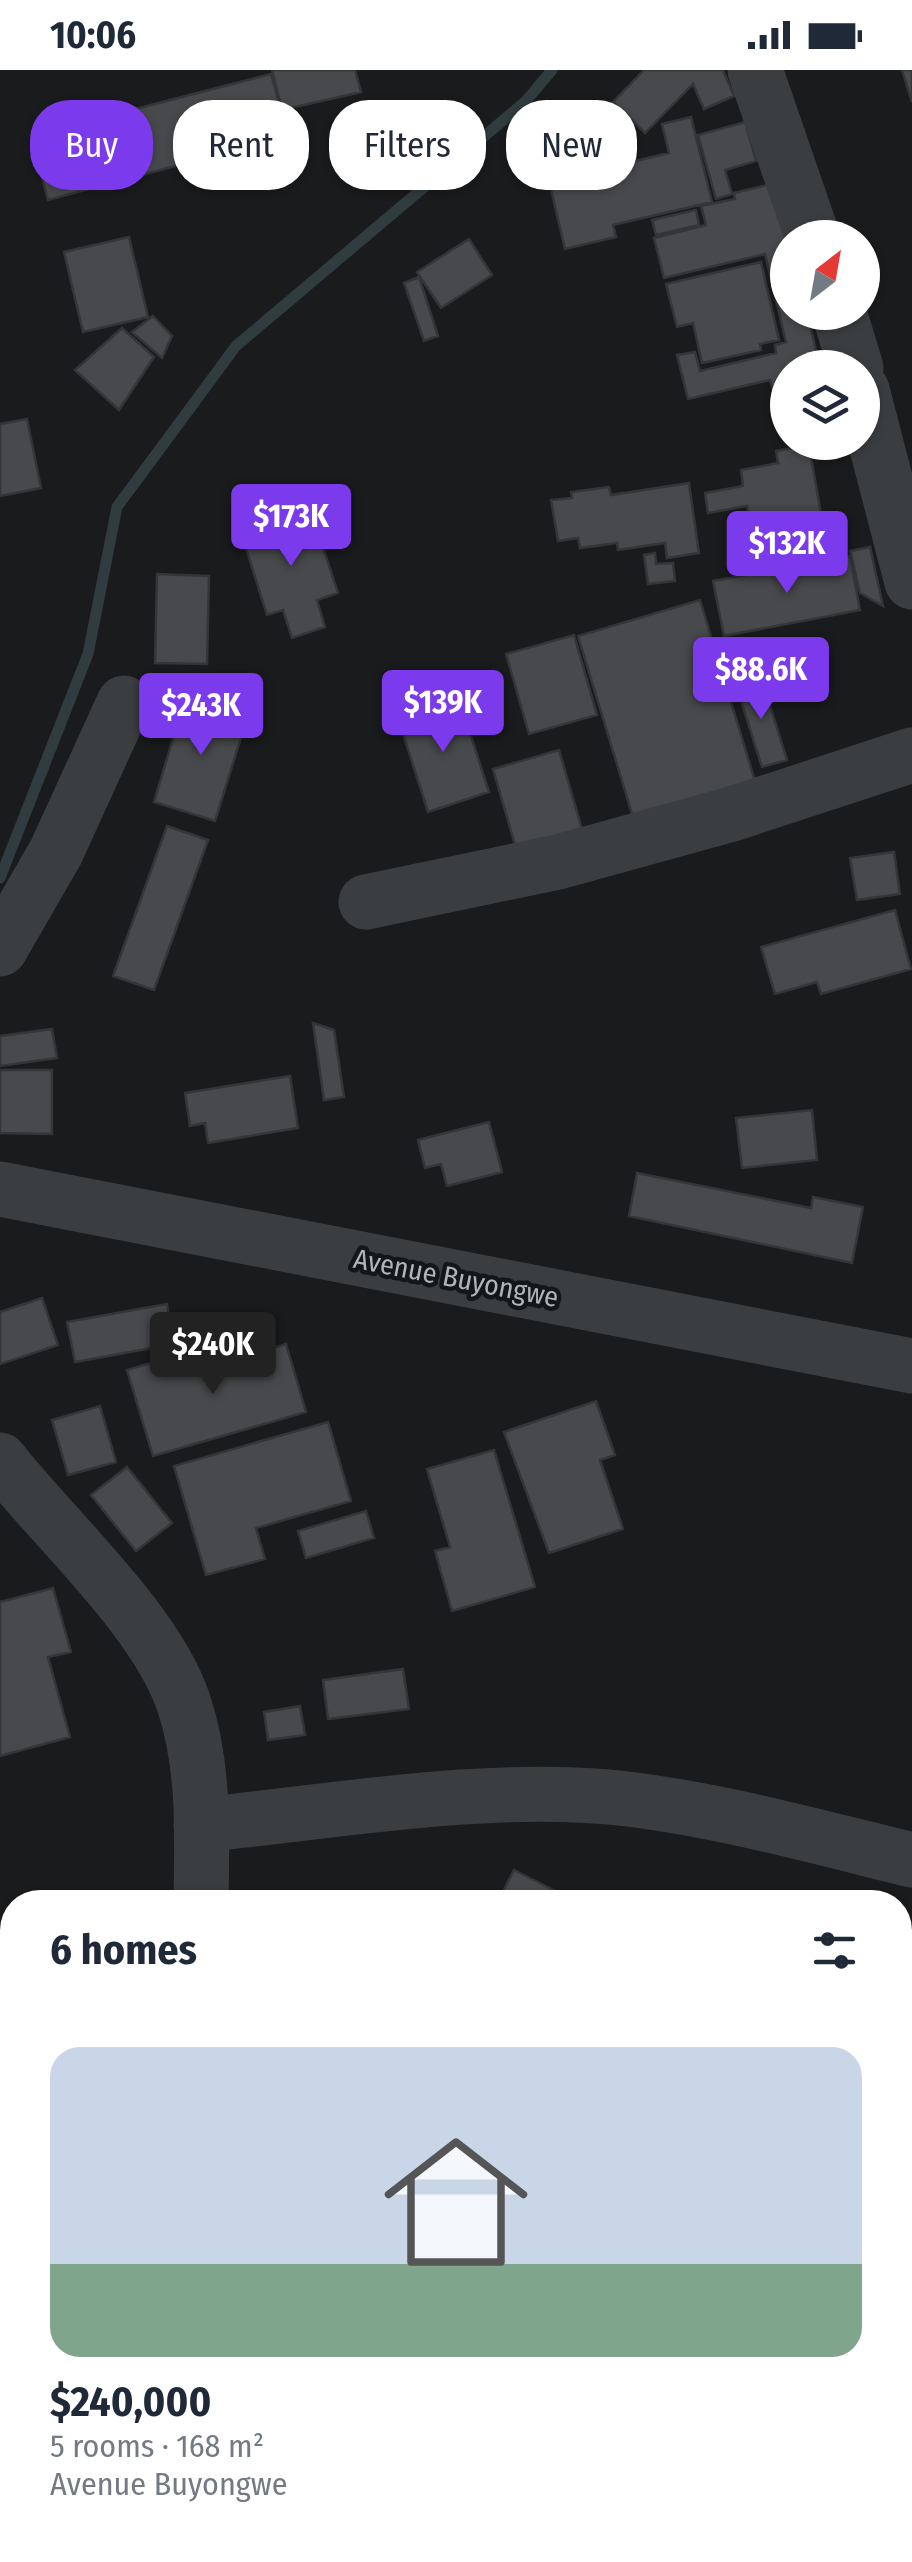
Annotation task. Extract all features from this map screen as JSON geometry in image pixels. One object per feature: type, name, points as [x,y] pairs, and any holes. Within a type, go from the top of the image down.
[{"type":"street","points":[[755,70],[807,220]]},
{"type":"street","points":[[880,459],[912,582]]},
{"type":"street","points":[[0,949],[56,852],[124,703]]},
{"type":"street","points":[[366,902],[558,862],[732,814],[912,755]]},
{"type":"street","name":"Avenue Buyongwe","points":[[0,1189],[912,1366]]},
{"type":"street","points":[[0,1460],[151,1640],[184,1702],[198,1759],[201,1890]]},
{"type":"street","points":[[201,1825],[500,1794],[625,1799],[742,1818],[912,1860]]},
{"type":"building","points":[[272,70],[355,70],[361,92],[309,104],[309,100],[280,100]]},
{"type":"building","points":[[644,70],[723,70],[734,96],[704,109],[693,84],[645,133],[637,125],[637,100],[615,100]]},
{"type":"building","points":[[902,70],[912,70],[912,102]]},
{"type":"building","points":[[271,74],[278,100],[173,100],[173,167],[153,172],[153,104]]},
{"type":"building","points":[[691,117],[712,202],[613,225],[616,237],[565,249],[551,190],[637,190],[637,160],[669,153],[662,124]]},
{"type":"building","points":[[745,122],[756,161],[725,170],[732,194],[716,199],[698,135]]},
{"type":"building","points":[[775,183],[784,220],[770,220],[770,275],[765,254],[664,278],[654,238],[706,225],[701,206],[735,199],[734,193]]},
{"type":"building","points":[[45,190],[86,190],[48,200]]},
{"type":"building","points":[[696,210],[699,225],[656,235],[652,220]]},
{"type":"building","points":[[129,237],[148,317],[83,332],[64,252]]},
{"type":"building","points":[[469,239],[492,275],[441,308],[417,272]]},
{"type":"building","points":[[761,262],[770,301],[770,330],[777,330],[779,340],[760,344],[761,350],[702,363],[693,323],[677,327],[666,284]]},
{"type":"building","points":[[419,277],[438,336],[424,341],[404,283]]},
{"type":"building","points":[[153,316],[172,336],[162,358],[132,332]]},
{"type":"building","points":[[122,328],[154,357],[119,410],[75,370]]},
{"type":"building","points":[[783,330],[811,330],[816,350],[776,350],[775,345],[786,342]]},
{"type":"building","points":[[695,352],[700,371],[770,354],[770,380],[688,399],[677,355]]},
{"type":"building","points":[[27,419],[41,488],[0,496],[0,424]]},
{"type":"building","points":[[778,460],[812,460],[828,554],[758,566],[747,506],[708,513],[705,493],[743,486],[741,470],[778,463]]},
{"type":"building","points":[[689,483],[699,553],[667,558],[665,543],[618,550],[617,543],[580,548],[578,538],[558,541],[551,500],[572,498],[571,492],[609,487],[611,495]]},
{"type":"building","points":[[310,508],[338,593],[317,600],[325,627],[292,638],[283,610],[267,615],[240,529]]},
{"type":"building","points":[[870,547],[883,606],[860,593],[850,551]]},
{"type":"building","points":[[655,553],[656,564],[673,563],[675,581],[648,584],[644,555]]},
{"type":"building","points":[[850,556],[860,610],[724,636],[713,581]]},
{"type":"building","points":[[157,574],[209,576],[207,664],[155,663]]},
{"type":"building","points":[[700,600],[758,791],[636,827],[578,636]]},
{"type":"building","points":[[574,635],[597,715],[529,734],[506,654]]},
{"type":"building","points":[[761,677],[787,760],[762,767],[736,685]]},
{"type":"building","points":[[186,695],[248,715],[215,821],[154,802]]},
{"type":"building","points":[[459,699],[489,792],[428,812],[398,718]]},
{"type":"building","points":[[559,750],[586,843],[520,862],[493,769]]},
{"type":"building","points":[[167,826],[208,840],[154,990],[113,976]]},
{"type":"building","points":[[894,852],[900,894],[857,900],[850,858]]},
{"type":"building","points":[[895,910],[911,969],[821,994],[817,982],[775,994],[761,947]]},
{"type":"building","points":[[313,1023],[334,1030],[344,1097],[324,1100]]},
{"type":"building","points":[[52,1029],[57,1058],[0,1066],[0,1036]]},
{"type":"building","points":[[0,1070],[52,1070],[52,1134],[0,1133]]},
{"type":"building","points":[[290,1076],[298,1128],[208,1143],[205,1123],[190,1126],[185,1093]]},
{"type":"building","points":[[812,1110],[817,1160],[742,1168],[736,1118]]},
{"type":"building","points":[[489,1122],[502,1172],[447,1186],[441,1164],[425,1168],[418,1140]]},
{"type":"building","points":[[637,1173],[811,1208],[813,1197],[863,1207],[852,1263],[629,1216]]},
{"type":"building","points":[[42,1298],[58,1345],[0,1364],[0,1312]]},
{"type":"building","points":[[167,1304],[174,1344],[75,1362],[67,1322]]},
{"type":"building","points":[[286,1344],[306,1412],[153,1456],[127,1370],[198,1349],[204,1368]]},
{"type":"building","points":[[596,1401],[615,1455],[600,1460],[623,1529],[549,1553],[504,1432]]},
{"type":"building","points":[[100,1406],[116,1462],[68,1475],[52,1420]]},
{"type":"building","points":[[328,1422],[351,1501],[256,1528],[265,1559],[206,1575],[174,1466]]},
{"type":"building","points":[[494,1450],[535,1587],[452,1611],[435,1551],[450,1547],[427,1469]]},
{"type":"building","points":[[127,1467],[172,1523],[136,1551],[91,1495]]},
{"type":"building","points":[[366,1511],[374,1538],[306,1558],[298,1531]]},
{"type":"building","points":[[53,1588],[71,1652],[48,1657],[70,1737],[0,1756],[0,1602]]},
{"type":"building","points":[[403,1669],[409,1709],[328,1719],[323,1680]]},
{"type":"building","points":[[300,1706],[305,1735],[268,1740],[264,1712]]},
{"type":"building","points":[[514,1870],[553,1890],[504,1890]]},
{"type":"waterway","points":[[0,878],[88,654],[117,507],[236,346],[526,101],[552,70]]}]
